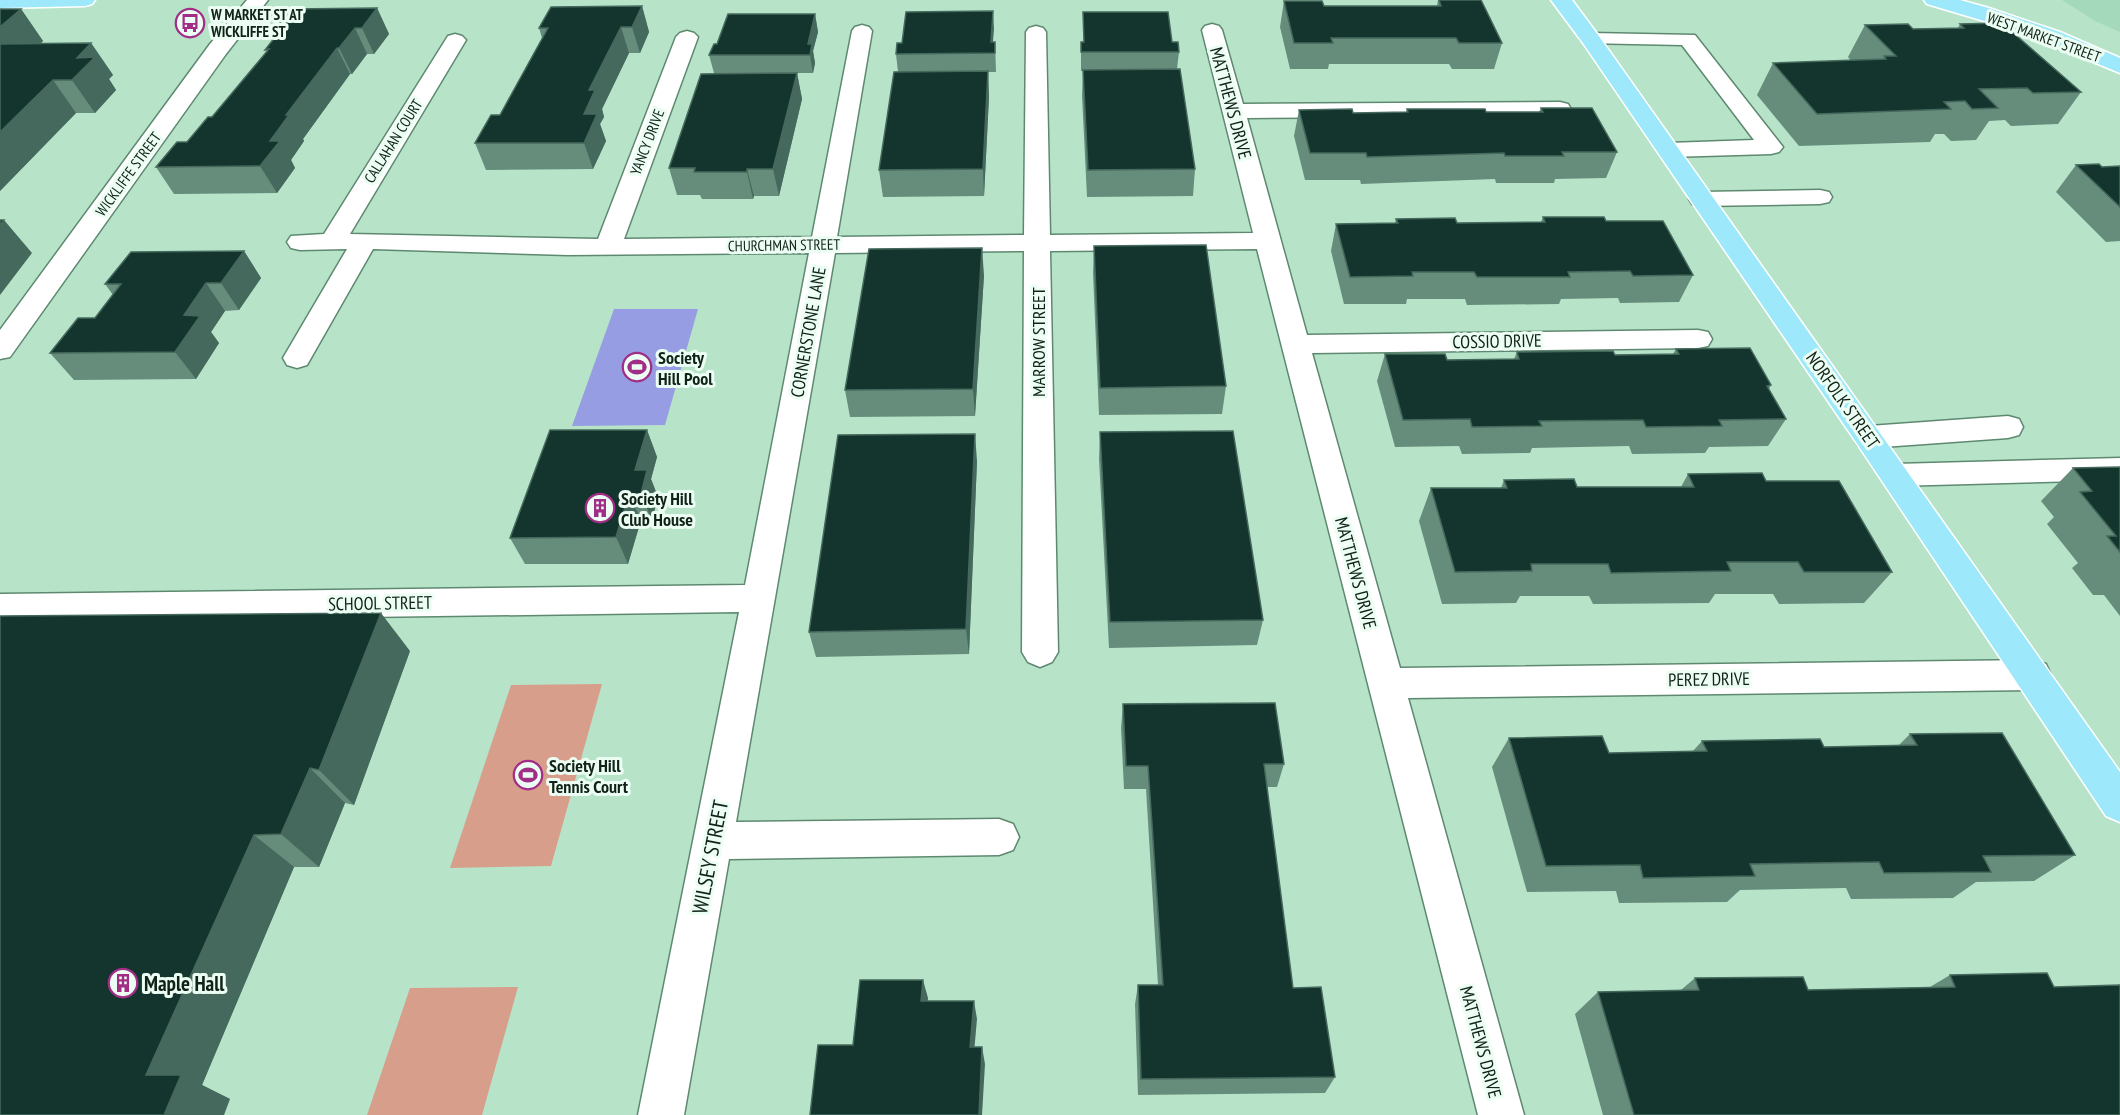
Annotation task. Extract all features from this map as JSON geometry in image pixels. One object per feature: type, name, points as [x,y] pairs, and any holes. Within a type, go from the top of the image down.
[{"type":"main road","points":[[0,2],[85,0]]},
{"type":"main road","name":"NORFOLK STREET","points":[[1561,0],[1591,39],[1869,437],[2120,804]]},
{"type":"main road","name":"WEST MARKET STREET","points":[[1934,0],[2000,19],[2065,42],[2120,66]]},
{"type":"street","name":"WICKLIFFE STREET","points":[[0,350],[218,49],[258,0]]},
{"type":"street","name":"MATTHEWS DRIVE","points":[[1212,30],[1501,1115]]},
{"type":"street","name":"CORNERSTONE LANE","points":[[759,598],[862,31]]},
{"type":"street","name":"MARROW STREET","points":[[1036,32],[1040,652]]},
{"type":"street","name":"YANCY DRIVE","points":[[608,247],[687,37]]},
{"type":"street","points":[[1591,39],[1688,39],[1771,147],[1669,150]]},
{"type":"street","name":"CALLAHAN COURT","points":[[332,242],[455,40]]},
{"type":"street","points":[[1234,111],[1560,109]]},
{"type":"street","points":[[1701,199],[1820,197]]},
{"type":"street","points":[[297,358],[365,241]]},
{"type":"street","name":"CHURCHMAN STREET","points":[[300,242],[365,241],[608,247],[1268,241]]},
{"type":"street","name":"COSSIO DRIVE","points":[[1295,344],[1698,339]]},
{"type":"street","points":[[1869,437],[2008,427]]},
{"type":"street","points":[[1895,475],[2120,469]]},
{"type":"street","name":"SCHOOL STREET","points":[[0,608],[759,598]]},
{"type":"street","name":"WILSEY STREET","points":[[661,1115],[759,598]]},
{"type":"street","name":"PEREZ DRIVE","points":[[1386,683],[2033,675]]},
{"type":"street","points":[[714,841],[999,837]]},
{"type":"shaded area","points":[[2062,0],[2120,0],[2120,32],[2095,21]]},
{"type":"shaded area","name":"Society Hill Tennis Court","points":[[602,684],[551,866],[450,868],[511,685]]},
{"type":"shaded area","points":[[518,987],[482,1115],[367,1115],[410,988]]},
{"type":"water","name":"Society Hill Pool","points":[[614,309],[698,309],[665,425],[572,426]]},
{"type":"building","points":[[1439,0],[1481,0],[1502,43],[1459,43],[1456,38],[1331,38],[1333,43],[1294,43],[1284,1],[1322,1],[1324,6],[1441,6]]},
{"type":"building","points":[[642,6],[632,27],[621,27],[589,90],[595,90],[584,114],[597,114],[584,143],[475,143],[491,115],[500,115],[548,28],[539,28],[551,7]]},
{"type":"building","points":[[377,8],[362,28],[355,28],[337,48],[286,115],[289,115],[270,141],[280,141],[260,166],[156,167],[177,142],[187,142],[208,117],[212,117],[269,49],[265,50],[283,27],[276,27],[292,9]]},
{"type":"building","points":[[0,9],[21,9],[0,27]]},
{"type":"building","points":[[993,11],[991,42],[995,42],[995,53],[896,54],[897,43],[902,43],[906,12]]},
{"type":"building","points":[[1083,12],[1168,12],[1172,42],[1178,42],[1179,52],[1081,52],[1081,42],[1084,42]]},
{"type":"building","points":[[728,14],[815,14],[808,44],[812,44],[810,55],[709,55],[714,44],[717,44]]},
{"type":"building","points":[[2002,23],[2081,92],[2033,93],[2027,88],[1979,89],[1998,108],[1972,109],[1965,101],[1944,102],[1951,109],[1817,114],[1773,63],[1886,59],[1884,56],[1896,56],[1865,25],[1908,24],[1913,29],[1964,28],[1960,24]]},
{"type":"building","points":[[91,43],[77,58],[95,57],[72,80],[53,80],[0,132],[0,44]]},
{"type":"building","points":[[1180,69],[1195,169],[1088,170],[1083,70]]},
{"type":"building","points":[[988,71],[983,169],[879,170],[894,72]]},
{"type":"building","points":[[797,73],[773,169],[747,169],[747,172],[694,172],[695,168],[669,168],[701,74]]},
{"type":"building","points":[[1541,108],[1592,108],[1617,152],[1562,152],[1564,156],[1505,156],[1504,153],[1367,157],[1366,153],[1310,153],[1299,110],[1352,109],[1353,113],[1408,112],[1407,109],[1543,112]]},
{"type":"building","points":[[2099,164],[2102,167],[2120,166],[2120,207],[2076,165]]},
{"type":"building","points":[[1543,217],[1604,217],[1606,221],[1663,221],[1693,275],[1633,276],[1630,271],[1568,272],[1570,277],[1477,277],[1474,272],[1412,272],[1413,276],[1350,277],[1336,224],[1398,223],[1396,219],[1455,218],[1457,223],[1545,222]]},
{"type":"building","points":[[1206,245],[1226,386],[1100,388],[1094,246]]},
{"type":"building","points":[[982,248],[973,389],[845,390],[869,249]]},
{"type":"building","points":[[244,251],[221,283],[206,283],[184,315],[200,316],[175,352],[50,353],[78,318],[95,318],[121,284],[105,284],[131,252]]},
{"type":"building","points":[[1750,348],[1771,385],[1767,386],[1786,419],[1719,420],[1722,426],[1646,427],[1643,420],[1539,421],[1542,426],[1472,427],[1470,419],[1403,420],[1385,354],[1445,354],[1447,360],[1519,359],[1517,352],[1613,351],[1615,355],[1679,354],[1676,349]]},
{"type":"building","points":[[550,430],[647,430],[635,470],[647,470],[641,494],[629,494],[616,537],[510,538]]},
{"type":"building","points":[[1233,431],[1263,620],[1110,622],[1100,432]]},
{"type":"building","points":[[975,434],[966,629],[809,632],[838,435]]},
{"type":"building","points":[[2120,467],[2120,552],[2107,536],[2116,536],[2080,492],[2092,491],[2073,468]]},
{"type":"building","points":[[1762,473],[1766,481],[1839,481],[1892,572],[1804,572],[1798,562],[1727,562],[1731,571],[1611,573],[1608,564],[1531,564],[1532,571],[1455,572],[1431,488],[1507,488],[1504,480],[1574,479],[1577,487],[1694,487],[1688,474]]},
{"type":"building","name":"Maple Hall","points":[[381,613],[319,770],[310,768],[281,834],[254,835],[146,1075],[181,1075],[164,1115],[0,1115],[0,616]]},
{"type":"building","points":[[1275,703],[1284,764],[1264,764],[1293,988],[1321,987],[1335,1077],[1141,1079],[1138,985],[1163,985],[1148,766],[1126,766],[1123,704]]},
{"type":"building","points":[[2002,733],[2075,855],[1983,856],[1991,872],[1884,873],[1879,862],[1750,864],[1755,876],[1643,878],[1640,865],[1546,866],[1509,738],[1602,736],[1609,753],[1707,751],[1702,741],[1820,739],[1824,747],[1917,745],[1910,734]]},
{"type":"building","points":[[2047,973],[2054,987],[2120,985],[2120,1115],[1634,1115],[1598,992],[1699,990],[1695,978],[1803,977],[1808,990],[1955,987],[1950,975]]},
{"type":"building","points":[[860,980],[923,980],[921,1001],[974,1001],[970,1047],[982,1047],[979,1115],[810,1115],[818,1045],[853,1045]]},
{"type":"place","name":"W MARKET ST AT WICKLIFFE ST","points":[[190,23]]},
{"type":"place","name":"Society Hill Pool","points":[[637,367]]},
{"type":"place","name":"Society Hill Club House","points":[[600,508]]},
{"type":"place","name":"Society Hill Tennis Court","points":[[528,775]]},
{"type":"place","name":"Maple Hall","points":[[123,983]]}]
